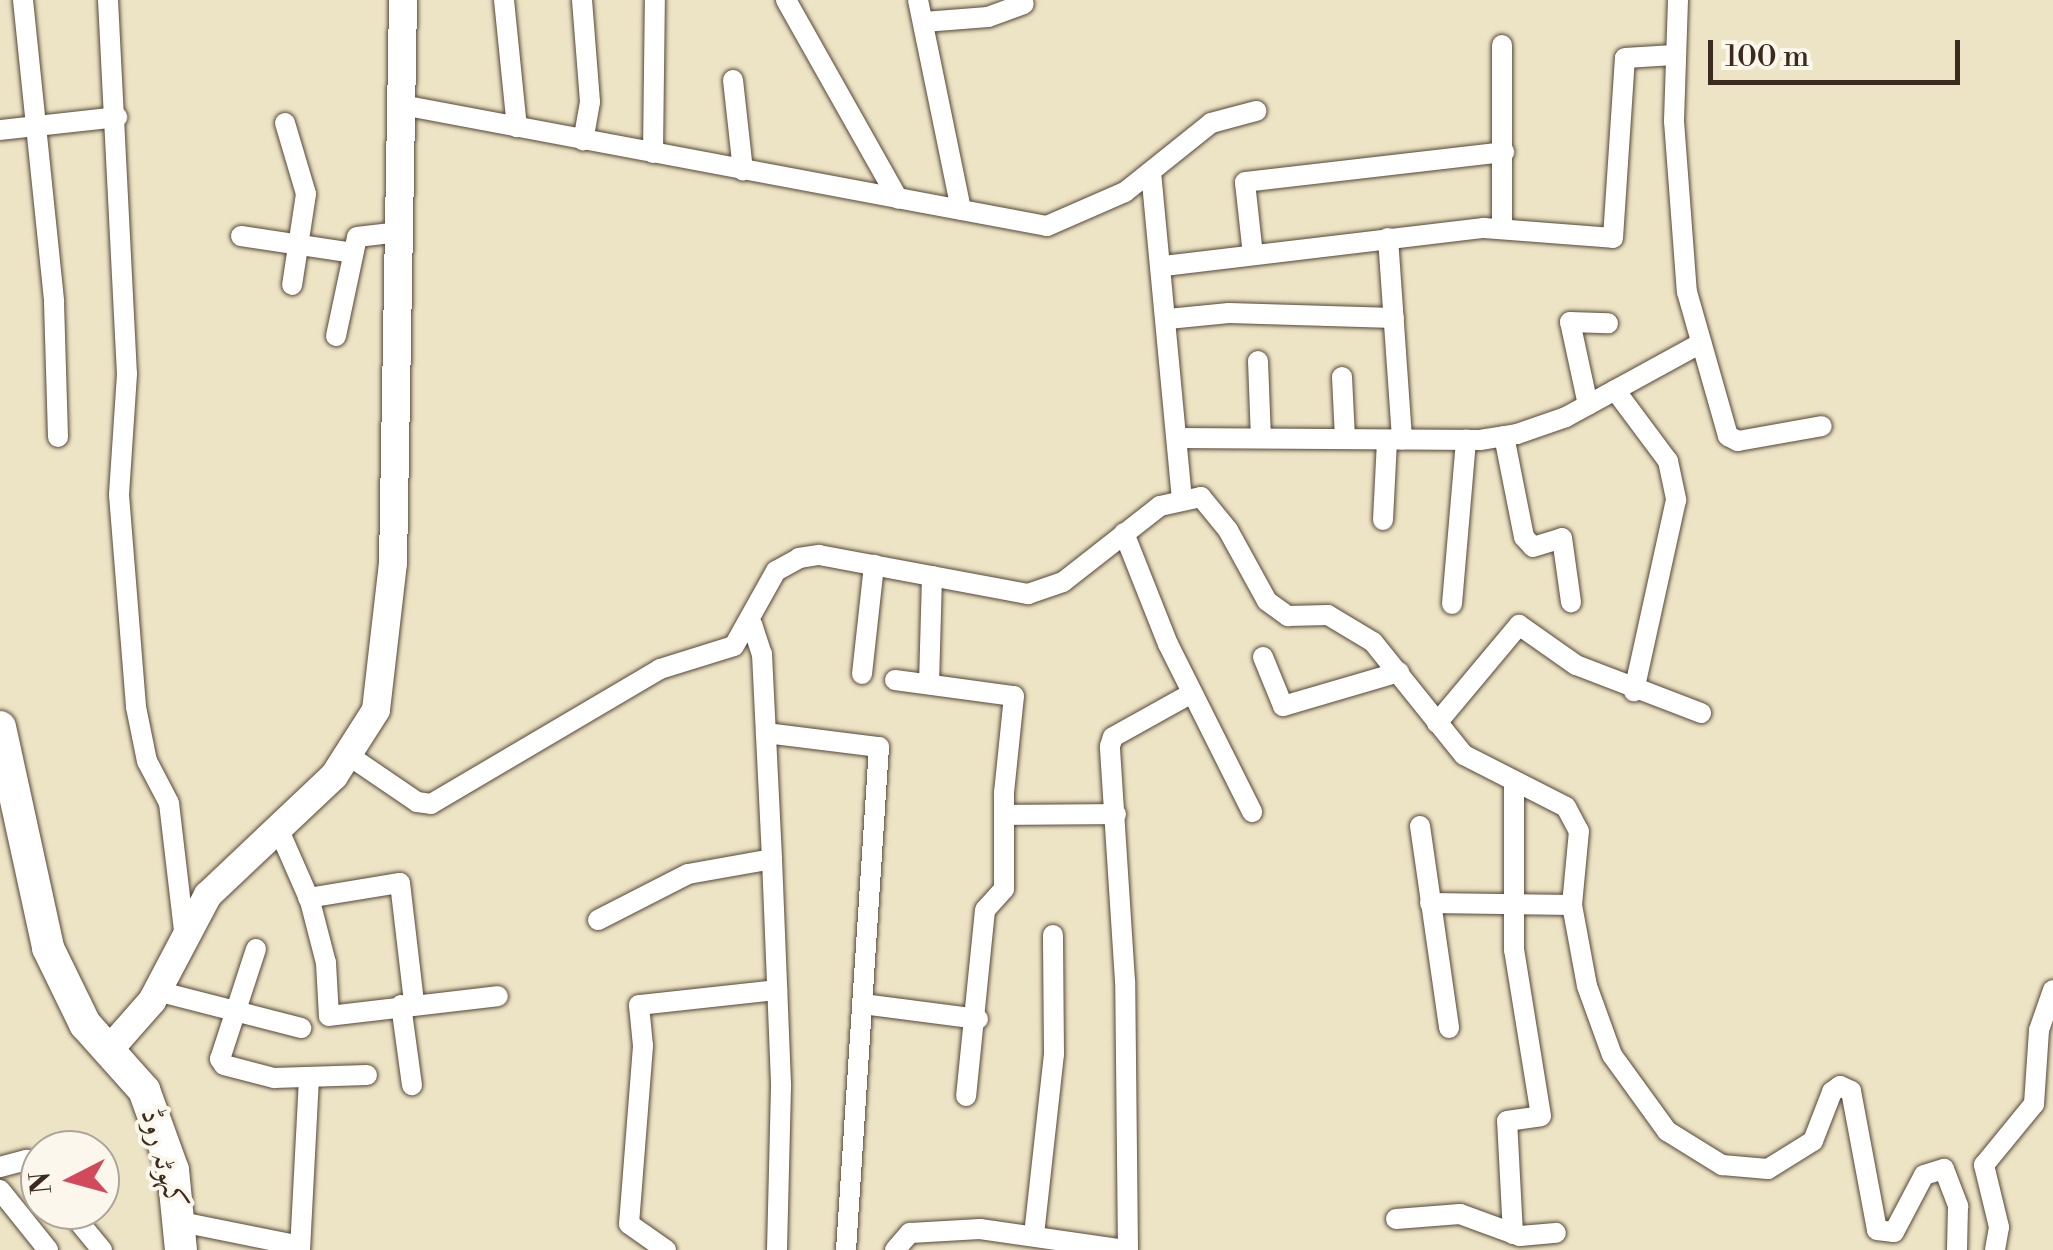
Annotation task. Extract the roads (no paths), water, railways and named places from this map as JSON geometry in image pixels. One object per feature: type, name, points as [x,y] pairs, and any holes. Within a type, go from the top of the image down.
[{"type":"main road","points":[[0,727],[48,948],[70,1002],[117,1064],[158,991],[184,930],[222,880],[350,757],[382,682],[393,564],[404,0]]},
{"type":"main road","name":"کہوٹہ روڈ","points":[[117,1064],[144,1090],[164,1139],[181,1236]]},
{"type":"main road","name":"کہوٹہ روڈ","points":[[117,1064],[154,1174],[162,1250]]},
{"type":"street","points":[[23,0],[54,302],[58,437]]},
{"type":"street","points":[[108,0],[117,117],[127,374],[120,495],[136,707],[147,761],[169,803],[184,930]]},
{"type":"street","points":[[504,0],[516,127]]},
{"type":"street","points":[[582,0],[590,102],[583,140]]},
{"type":"street","points":[[652,153],[655,0]]},
{"type":"street","points":[[786,0],[898,198]]},
{"type":"street","points":[[918,0],[961,210]]},
{"type":"street","points":[[1678,0],[1674,54],[1680,230],[1701,343],[1732,440],[1822,426]]},
{"type":"street","points":[[924,22],[988,17],[1024,4]]},
{"type":"street","points":[[1502,45],[1502,228]]},
{"type":"street","points":[[1164,266],[1502,228],[1612,238],[1625,58],[1674,54]]},
{"type":"street","points":[[733,80],[743,170]]},
{"type":"street","points":[[402,105],[1047,226],[1098,207],[1151,172],[1211,123],[1256,111]]},
{"type":"street","points":[[0,130],[117,117]]},
{"type":"street","points":[[285,122],[306,194],[292,285]]},
{"type":"street","points":[[1253,255],[1245,182],[1504,152]]},
{"type":"street","points":[[1151,172],[1164,266],[1182,497]]},
{"type":"street","points":[[336,336],[354,254],[364,233],[400,232]]},
{"type":"street","points":[[241,236],[354,254]]},
{"type":"street","points":[[1383,520],[1394,440],[1394,318],[1388,238]]},
{"type":"street","points":[[1168,319],[1229,313],[1394,318]]},
{"type":"street","points":[[1588,405],[1570,322],[1608,323]]},
{"type":"street","points":[[1178,438],[1466,440],[1504,436],[1588,405],[1701,343]]},
{"type":"street","points":[[1258,360],[1261,438]]},
{"type":"street","points":[[1342,377],[1345,439]]},
{"type":"street","points":[[1615,390],[1668,462],[1676,500],[1634,690]]},
{"type":"street","points":[[1504,436],[1524,537],[1533,547],[1562,538],[1570,602]]},
{"type":"street","points":[[1452,604],[1466,440]]},
{"type":"street","points":[[350,757],[417,802],[431,804],[660,669],[734,646],[752,624],[762,592],[788,562],[819,555],[1028,594],[1046,590],[1124,533],[1182,497],[1201,497],[1213,510],[1267,601],[1288,616],[1328,615],[1373,642],[1464,754],[1566,806],[1578,831],[1572,905],[1577,952],[1612,1055],[1667,1132],[1722,1165],[1768,1169],[1813,1141],[1832,1092],[1840,1086],[1852,1091],[1877,1230],[1894,1232],[1924,1176],[1944,1169],[1958,1206],[1957,1250]]},
{"type":"street","points":[[1124,533],[1192,693],[1252,812]]},
{"type":"street","points":[[862,674],[874,565]]},
{"type":"street","points":[[929,684],[932,576]]},
{"type":"street","points":[[752,624],[762,654],[772,860],[777,990],[777,1250]]},
{"type":"street","points":[[1436,723],[1519,625],[1576,665],[1701,712]]},
{"type":"street","points":[[1263,657],[1283,706],[1400,672]]},
{"type":"street","points":[[895,680],[1014,696],[1004,815],[1004,889],[985,910],[978,1018],[966,1096]]},
{"type":"street","points":[[895,1250],[911,1242],[980,1229],[1127,1250],[1114,738],[1192,693]]},
{"type":"street","points":[[766,734],[880,748],[846,1250]]},
{"type":"street","points":[[1513,1234],[1506,1121],[1541,1116],[1518,992],[1510,906],[1514,782]]},
{"type":"street","points":[[1004,815],[1116,814]]},
{"type":"street","points":[[1420,826],[1449,1028]]},
{"type":"street","points":[[278,828],[308,898],[326,963],[329,1016],[498,996]]},
{"type":"street","points":[[598,920],[688,874],[772,860]]},
{"type":"street","points":[[308,898],[400,883],[412,1085]]},
{"type":"street","points":[[1430,903],[1572,905]]},
{"type":"street","points":[[1034,1235],[1054,1054],[1052,935]]},
{"type":"street","points":[[256,949],[224,1066],[309,1079],[367,1075]]},
{"type":"street","points":[[666,1250],[629,1224],[643,1046],[639,1005],[777,990]]},
{"type":"street","points":[[1995,1250],[1999,1227],[1984,1165],[2034,1104],[2039,1030],[2053,990]]},
{"type":"street","points":[[158,991],[300,1028]]},
{"type":"street","points":[[863,1004],[978,1018]]},
{"type":"street","points":[[181,1236],[300,1248],[309,1079]]},
{"type":"street","points":[[0,1190],[48,1250]]},
{"type":"street","points":[[1396,1220],[1460,1214],[1513,1234],[1556,1233]]},
{"type":"street","points":[[86,1230],[102,1250]]}]
